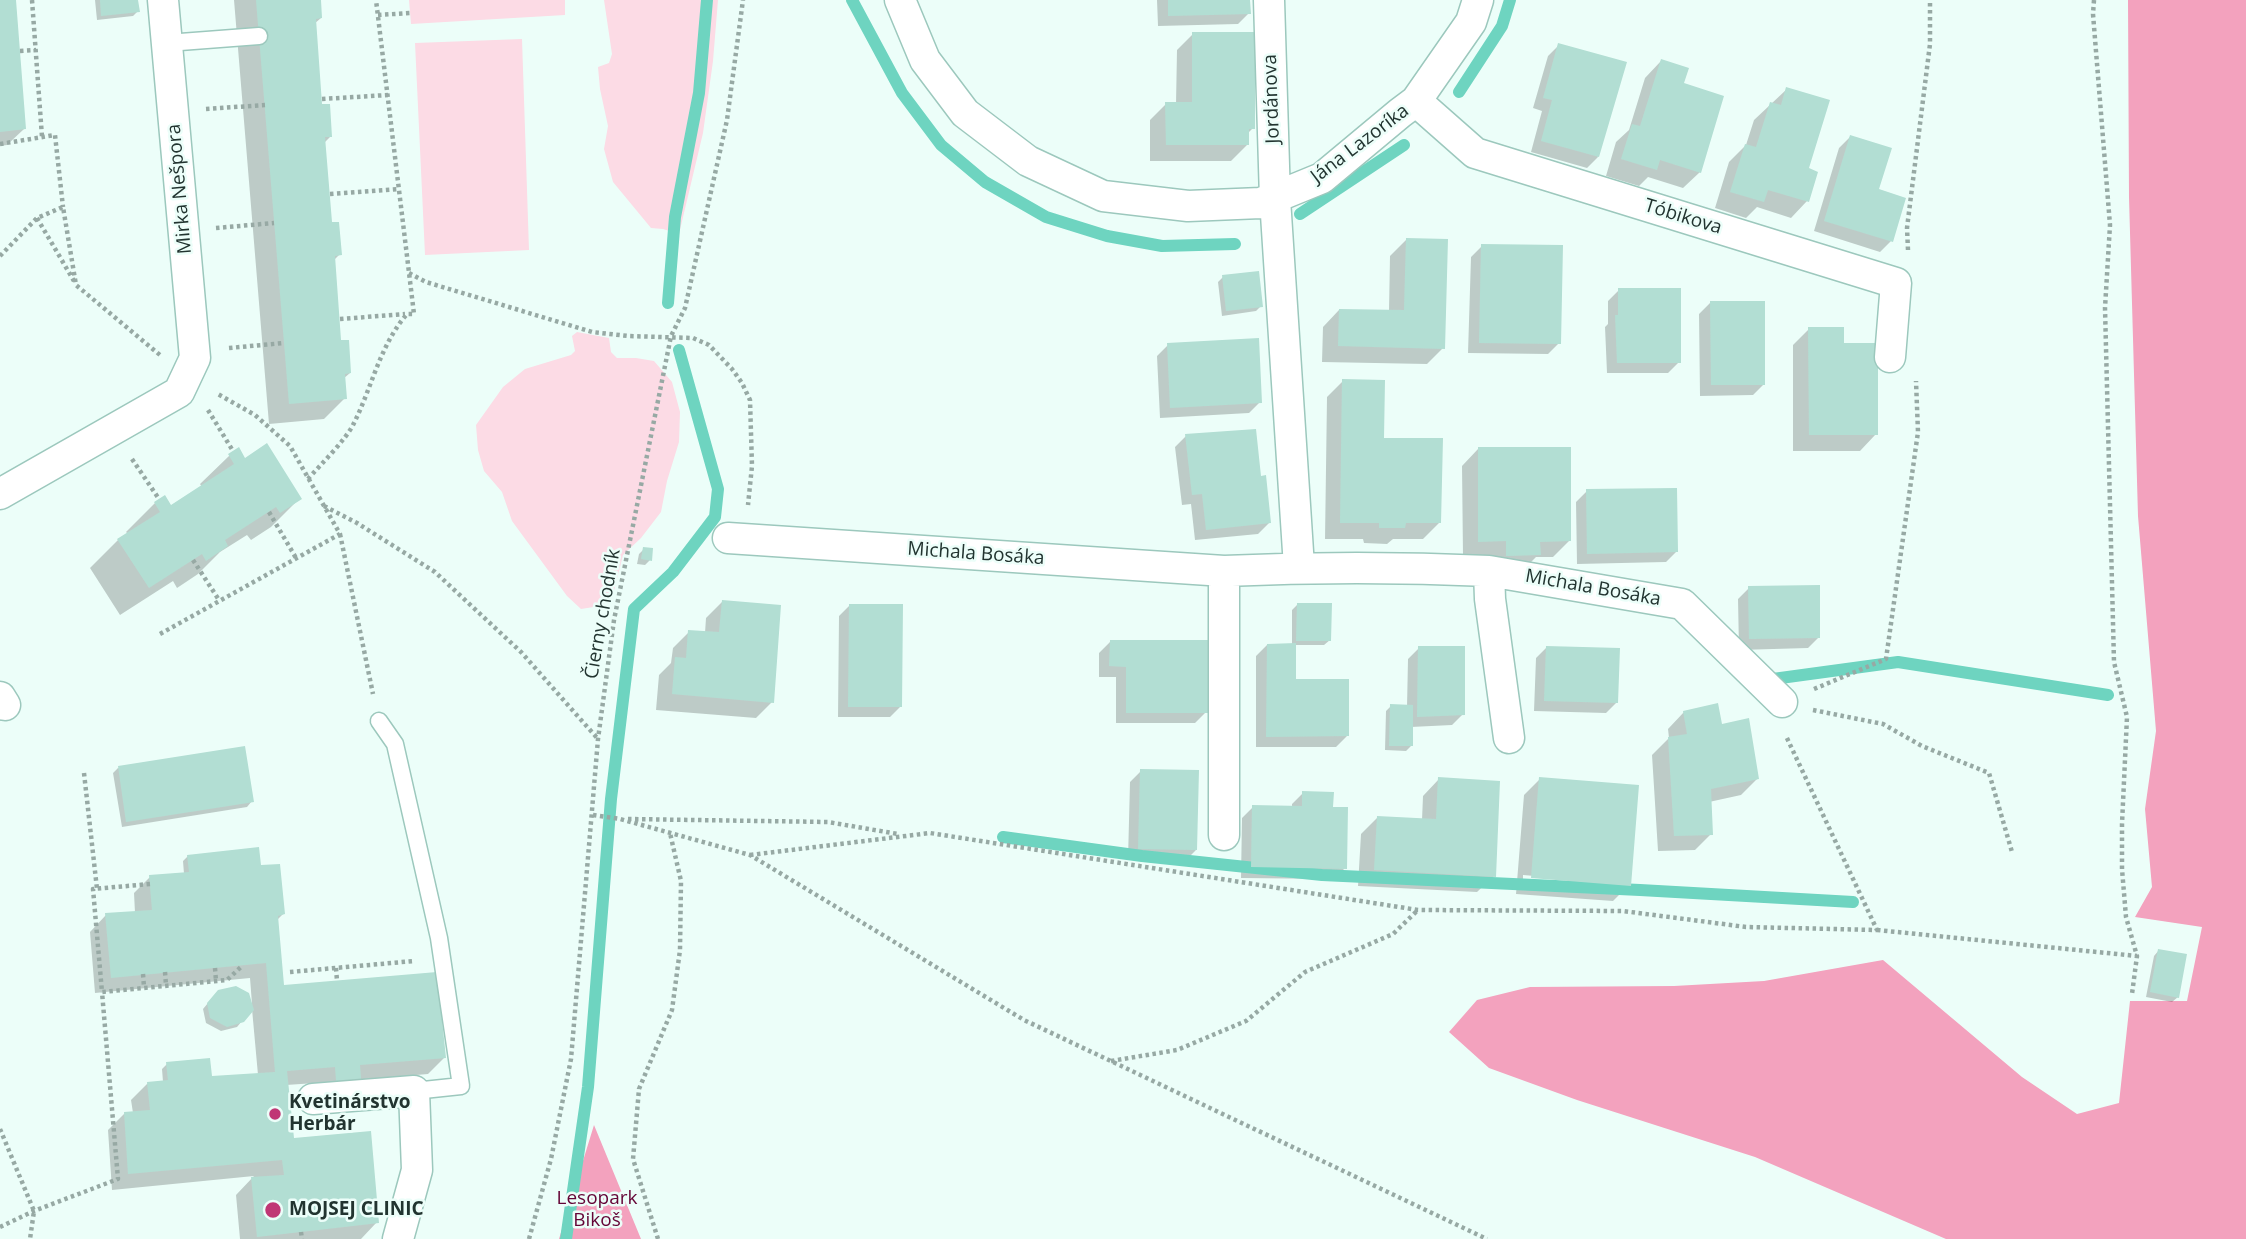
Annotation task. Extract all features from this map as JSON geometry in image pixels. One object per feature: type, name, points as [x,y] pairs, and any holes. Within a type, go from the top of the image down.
[{"type":"street","name":"Mirka Nešpora","points":[[163,0],[195,358],[186,377]]},
{"type":"street","name":"Jána Lazoríka","points":[[900,0],[925,60],[965,113],[1028,161],[1103,196],[1188,206],[1261,203],[1322,178],[1416,101],[1471,22],[1478,0]]},
{"type":"street","name":"Jordánova","points":[[1269,0],[1275,199]]},
{"type":"street","name":"Tóbikova","points":[[1416,101],[1475,153],[1896,283],[1890,356]]},
{"type":"street","points":[[1275,199],[1300,567]]},
{"type":"street","points":[[0,494],[179,392],[186,377]]},
{"type":"street","name":"Michala Bosáka","points":[[739,536],[1224,571],[1300,567],[1489,571],[1682,604],[1782,702]]},
{"type":"street","points":[[1224,571],[1224,835]]},
{"type":"street","points":[[1489,571],[1490,599],[1509,738]]},
{"type":"street","points":[[313,1099],[414,1091],[417,1170],[398,1239]]},
{"type":"lane","points":[[167,43],[259,36]]},
{"type":"lane","points":[[379,721],[395,744],[442,959],[461,1086],[414,1091]]},
{"type":"path","points":[[32,0],[43,137]]},
{"type":"path","points":[[340,319],[414,314],[376,0]]},
{"type":"path","name":"Čierny chodník","points":[[529,1239],[551,1159],[571,1059],[598,739],[614,620],[671,336],[685,308],[727,120],[743,0]]},
{"type":"path","points":[[1909,255],[1907,228],[1930,44],[1930,0]]},
{"type":"path","points":[[2094,0],[2110,225],[2105,308],[2114,662],[2127,718],[2122,869],[2126,917],[2137,957],[2132,994]]},
{"type":"path","points":[[378,15],[410,13]]},
{"type":"path","points":[[20,51],[36,50]]},
{"type":"path","points":[[322,99],[388,95]]},
{"type":"path","points":[[198,109],[265,105]]},
{"type":"path","points":[[0,144],[55,135],[76,285]]},
{"type":"path","points":[[330,194],[399,189]]},
{"type":"path","points":[[0,256],[37,218],[63,207]]},
{"type":"path","points":[[37,218],[76,285],[186,377],[255,415],[290,446],[340,534],[379,721]]},
{"type":"path","points":[[208,228],[274,223]]},
{"type":"path","points":[[409,273],[426,282],[592,332],[693,338],[709,345],[732,369],[750,400],[752,466],[739,536]]},
{"type":"path","points":[[308,479],[353,427],[385,348],[407,314]]},
{"type":"path","points":[[217,350],[284,343]]},
{"type":"path","points":[[1877,930],[1810,784],[1771,707],[1886,659],[1918,432],[1915,378]]},
{"type":"path","points":[[204,403],[233,451]]},
{"type":"path","points":[[129,455],[159,499]]},
{"type":"path","points":[[324,505],[435,572],[521,652],[598,739]]},
{"type":"path","points":[[269,512],[296,558]]},
{"type":"path","points":[[160,635],[340,534]]},
{"type":"path","points":[[193,560],[219,601]]},
{"type":"path","points":[[1782,702],[1883,724],[1922,746],[1989,773],[2012,852]]},
{"type":"path","points":[[84,773],[97,889]]},
{"type":"path","points":[[593,815],[620,819],[750,855],[1024,1020],[1487,1239]]},
{"type":"path","points":[[620,819],[828,822],[906,836]]},
{"type":"path","points":[[658,1239],[633,1158],[639,1089],[672,1010],[680,950],[681,881],[670,833]]},
{"type":"path","points":[[750,855],[930,833],[1418,910],[1623,911],[1746,926],[1877,930],[2137,957]]},
{"type":"path","points":[[0,1227],[34,1210],[118,1179],[93,889],[150,884]]},
{"type":"path","points":[[1110,1061],[1177,1050],[1246,1021],[1305,972],[1393,934],[1418,910]]},
{"type":"path","points":[[290,972],[442,959]]},
{"type":"path","points":[[102,992],[227,980],[242,966]]},
{"type":"path","points":[[215,968],[216,981]]},
{"type":"path","points":[[336,968],[337,981]]},
{"type":"path","points":[[165,972],[166,985]]},
{"type":"path","points":[[143,974],[145,987]]},
{"type":"path","points":[[0,1129],[34,1210],[30,1239]]},
{"type":"path","points":[[301,1232],[302,1239]]},
{"type":"shaded area","points":[[409,0],[565,0],[565,15],[411,24]]},
{"type":"shaded area","points":[[604,0],[718,0],[703,133],[679,234],[651,228],[613,182],[604,149],[608,126],[598,67],[609,63],[612,54]]},
{"type":"shaded area","points":[[522,39],[529,250],[425,255],[415,43]]},
{"type":"shaded area","points":[[577,332],[609,338],[611,352],[617,358],[654,361],[672,382],[680,412],[679,442],[661,512],[641,538],[623,555],[612,599],[600,606],[581,609],[567,596],[512,521],[502,492],[484,471],[478,450],[476,425],[503,387],[525,369],[571,355],[575,351],[572,336]]},
{"type":"green space","points":[[2128,0],[2246,0],[2246,1239],[1946,1239],[1755,1157],[1577,1100],[1489,1068],[1449,1032],[1477,1000],[1530,987],[1674,986],[1764,981],[1883,960],[2022,1077],[2077,1114],[2119,1103],[2130,1001],[2187,1001],[2202,927],[2135,917],[2152,887],[2145,809],[2156,731],[2138,516],[2129,197]]},
{"type":"green space","name":"Lesopark Bikoš","points":[[594,1125],[641,1239],[559,1239]]},
{"type":"building","points":[[0,0],[16,0],[26,129],[0,132]]},
{"type":"building","points":[[100,0],[138,0],[140,12],[101,16]]},
{"type":"building","points":[[256,0],[321,0],[322,18],[316,19],[322,104],[330,104],[332,137],[325,137],[332,222],[339,222],[342,255],[335,256],[341,340],[349,340],[351,373],[345,374],[347,399],[289,404]]},
{"type":"building","points":[[1168,0],[1250,0],[1251,14],[1168,16]]},
{"type":"building","points":[[1192,32],[1255,32],[1255,129],[1249,129],[1249,145],[1166,145],[1165,102],[1192,102]]},
{"type":"building","points":[[1558,43],[1627,62],[1599,157],[1541,141],[1552,100],[1543,98]]},
{"type":"building","points":[[1661,59],[1689,68],[1684,83],[1724,96],[1701,173],[1660,160],[1657,170],[1621,159],[1632,124],[1640,126]]},
{"type":"building","points":[[1786,87],[1830,100],[1809,168],[1818,172],[1809,202],[1768,190],[1764,202],[1730,192],[1745,144],[1756,147],[1770,102],[1781,105]]},
{"type":"building","points":[[1850,135],[1892,148],[1879,189],[1906,198],[1893,242],[1824,221]]},
{"type":"building","points":[[1406,238],[1448,239],[1445,349],[1338,346],[1339,309],[1404,310]]},
{"type":"building","points":[[1481,244],[1563,245],[1561,344],[1479,343]]},
{"type":"building","points":[[1259,271],[1263,307],[1226,311],[1222,275]]},
{"type":"building","points":[[1618,288],[1681,288],[1681,363],[1617,363],[1615,315],[1618,315]]},
{"type":"building","points":[[1710,301],[1765,301],[1765,385],[1711,385]]},
{"type":"building","points":[[1808,327],[1844,327],[1844,343],[1878,343],[1878,435],[1809,435]]},
{"type":"building","points":[[1259,338],[1262,403],[1170,408],[1167,343]]},
{"type":"building","points":[[1342,379],[1385,380],[1384,438],[1443,438],[1441,523],[1406,523],[1405,528],[1379,528],[1379,523],[1340,523]]},
{"type":"building","points":[[1256,429],[1261,476],[1266,475],[1271,523],[1206,530],[1202,494],[1192,495],[1185,434]]},
{"type":"building","points":[[267,443],[302,499],[280,513],[276,507],[225,540],[228,546],[206,561],[202,554],[149,588],[117,539],[160,512],[154,502],[165,495],[171,505],[234,464],[228,454],[239,447],[245,458]]},
{"type":"building","points":[[1478,447],[1571,447],[1571,541],[1540,542],[1541,555],[1506,556],[1506,541],[1478,542]]},
{"type":"building","points":[[1677,488],[1678,552],[1587,554],[1586,489]]},
{"type":"building","points":[[643,547],[653,548],[652,561],[641,559]]},
{"type":"building","points":[[1820,585],[1820,638],[1749,639],[1748,586]]},
{"type":"building","points":[[722,600],[781,605],[774,703],[672,694],[675,657],[686,658],[688,630],[719,632]]},
{"type":"building","points":[[1297,603],[1332,603],[1331,641],[1296,641]]},
{"type":"building","points":[[849,604],[903,604],[902,707],[848,707]]},
{"type":"building","points":[[1110,640],[1208,640],[1208,713],[1126,713],[1126,667],[1109,666]]},
{"type":"building","points":[[1296,643],[1296,679],[1349,679],[1349,736],[1266,737],[1267,644]]},
{"type":"building","points":[[1418,646],[1465,646],[1465,715],[1417,717]]},
{"type":"building","points":[[1546,646],[1620,648],[1618,703],[1544,701]]},
{"type":"building","points":[[1718,703],[1722,724],[1749,718],[1759,779],[1711,789],[1713,835],[1674,836],[1668,737],[1687,734],[1683,711]]},
{"type":"building","points":[[1390,704],[1413,705],[1413,746],[1389,746]]},
{"type":"building","points":[[245,746],[254,802],[126,822],[118,766]]},
{"type":"building","points":[[1140,769],[1199,770],[1197,850],[1138,849]]},
{"type":"building","points":[[1438,777],[1500,781],[1496,877],[1374,870],[1377,816],[1436,819]]},
{"type":"building","points":[[1539,777],[1639,785],[1631,886],[1531,878]]},
{"type":"building","points":[[1302,791],[1334,792],[1333,807],[1348,807],[1347,869],[1251,867],[1252,805],[1302,806]]},
{"type":"building","points":[[259,847],[261,865],[280,864],[285,914],[278,916],[284,985],[437,972],[446,1058],[360,1065],[362,1091],[337,1093],[335,1067],[287,1071],[294,1138],[371,1131],[379,1223],[257,1237],[251,1177],[284,1175],[282,1160],[128,1174],[124,1112],[150,1110],[147,1082],[168,1080],[166,1062],[210,1058],[212,1076],[275,1072],[266,963],[111,978],[105,913],[152,910],[149,875],[189,872],[187,855]]},
{"type":"building","points":[[2158,949],[2187,954],[2179,998],[2150,992]]},
{"type":"building","points":[[236,986],[249,993],[254,1010],[244,1022],[227,1027],[210,1018],[207,1003],[218,990]]},
{"type":"waterway","points":[[668,303],[675,217],[699,93],[707,0]]},
{"type":"waterway","points":[[852,0],[902,93],[941,145],[985,182],[1046,217],[1107,236],[1162,246],[1235,244]]},
{"type":"waterway","points":[[1459,92],[1502,26],[1510,0]]},
{"type":"waterway","points":[[1300,214],[1404,145]]},
{"type":"waterway","points":[[566,1239],[588,1087],[611,799],[634,609],[673,572],[715,517],[718,489],[679,350]]},
{"type":"waterway","points":[[1773,679],[1898,662],[2108,695]]},
{"type":"waterway","points":[[1003,837],[1142,856],[1322,875],[1853,902]]},
{"type":"place","name":"Kvetinárstvo Herbár","points":[[275,1114]]},
{"type":"place","name":"MOJSEJ CLINIC","points":[[273,1210]]}]
